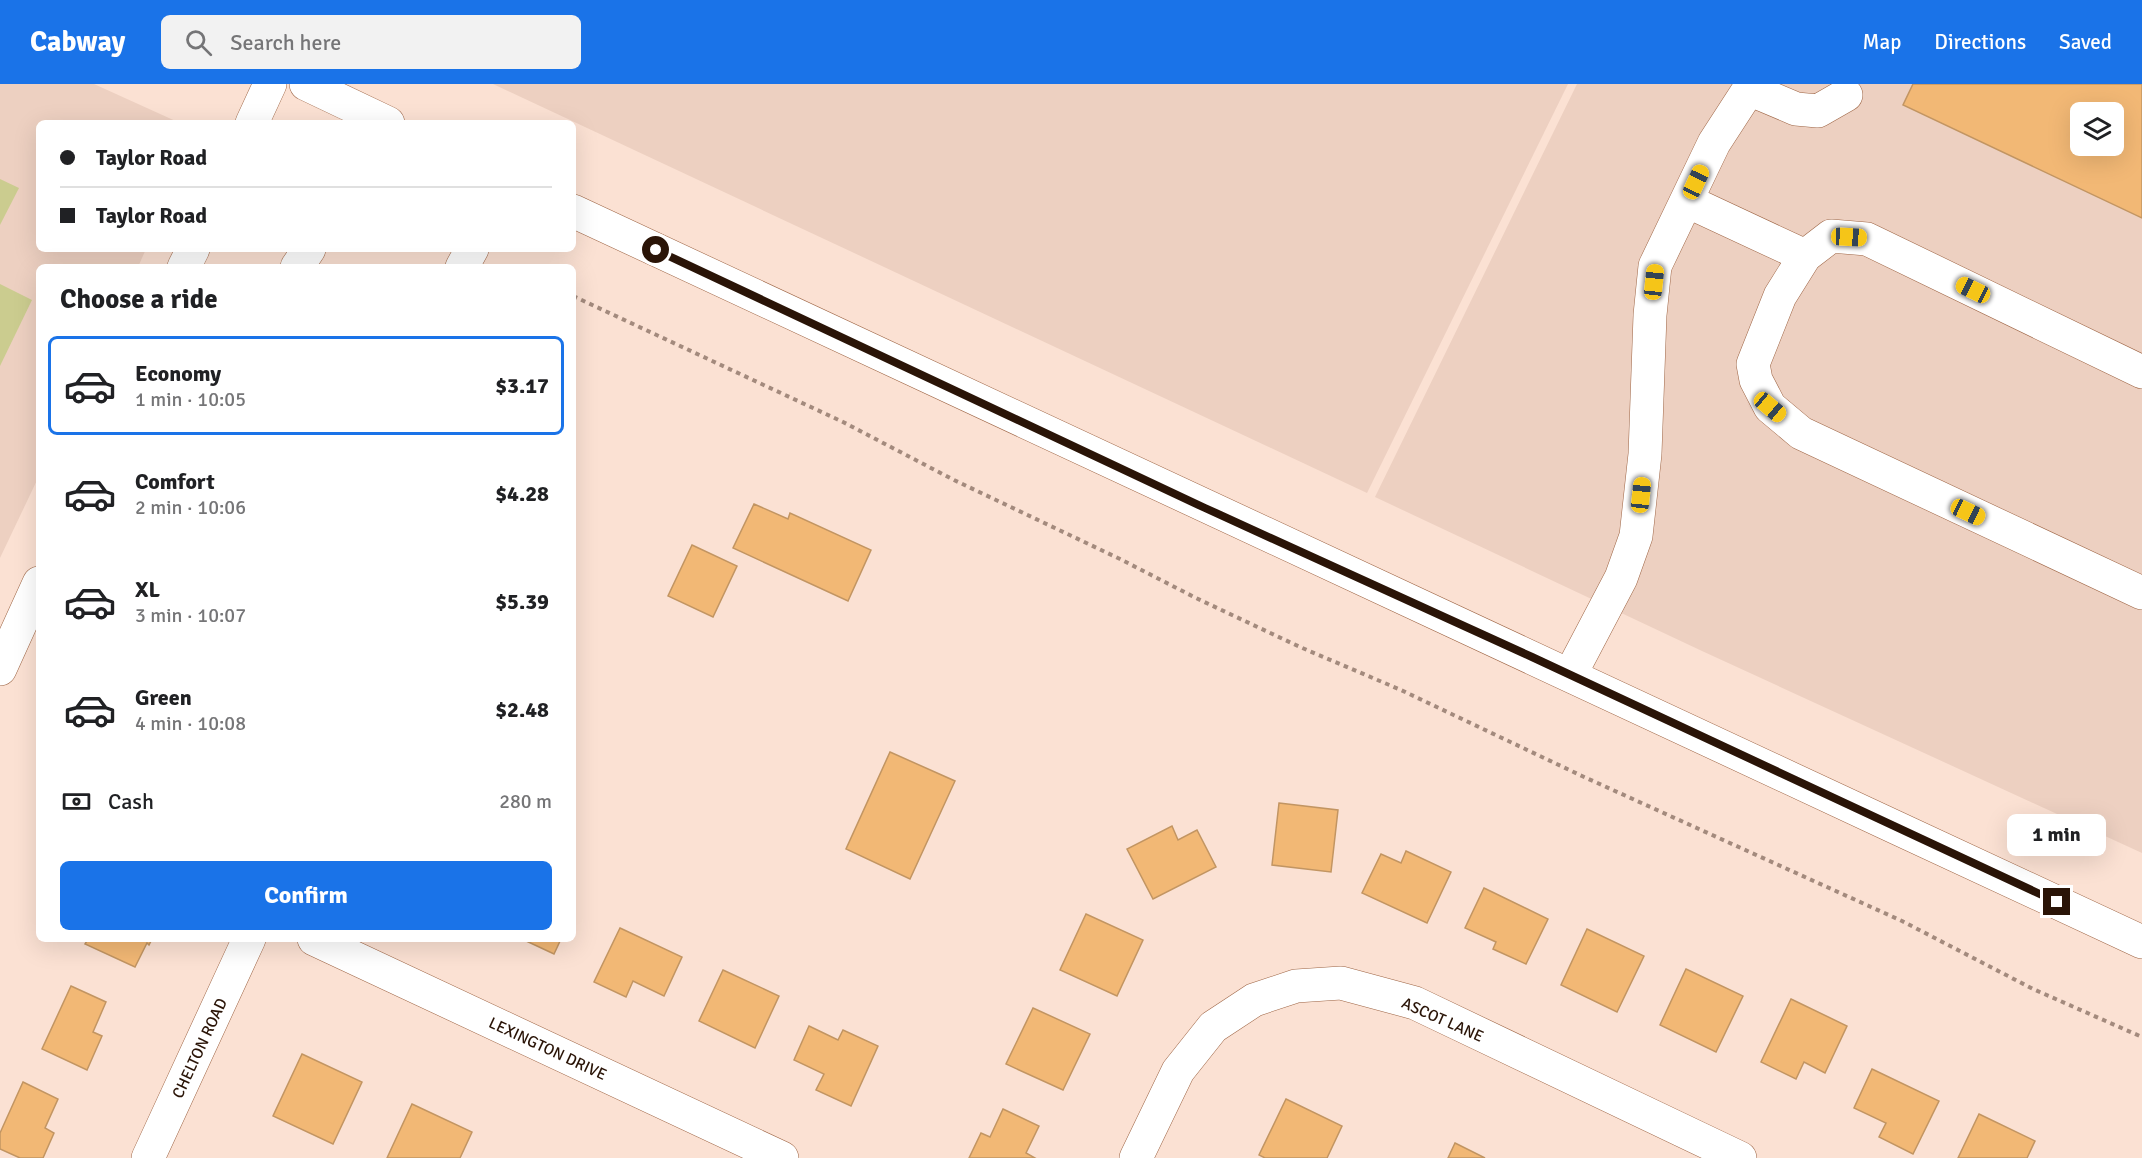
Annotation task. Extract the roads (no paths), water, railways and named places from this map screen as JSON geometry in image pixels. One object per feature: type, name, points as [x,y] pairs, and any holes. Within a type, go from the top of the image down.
[{"type":"main road","points":[[253,120],[270,84]]},
{"type":"main road","points":[[306,84],[382,120]]},
{"type":"main road","points":[[1570,675],[1621,578],[1636,536],[1646,454],[1650,315],[1655,266],[1714,143],[1749,89],[1797,109],[1818,111],[1846,95]]},
{"type":"main road","points":[[1687,201],[1805,256]]},
{"type":"main road","points":[[576,212],[1205,508],[1570,675],[2142,942]]},
{"type":"main road","points":[[2142,372],[1867,238],[1831,236],[1805,256],[1780,296],[1753,364],[1756,380],[1770,407],[1801,433],[2142,593]]},
{"type":"main road","points":[[0,669],[36,590]]},
{"type":"main road","name":"CHELTON ROAD","points":[[148,1158],[248,942]]},
{"type":"main road","name":"LEXINGTON DRIVE","points":[[320,942],[782,1158]]},
{"type":"main road","name":"ASCOT LANE","points":[[1136,1158],[1178,1071],[1213,1027],[1254,1000],[1296,986],[1341,983],[1415,1003],[1740,1158]]}]
